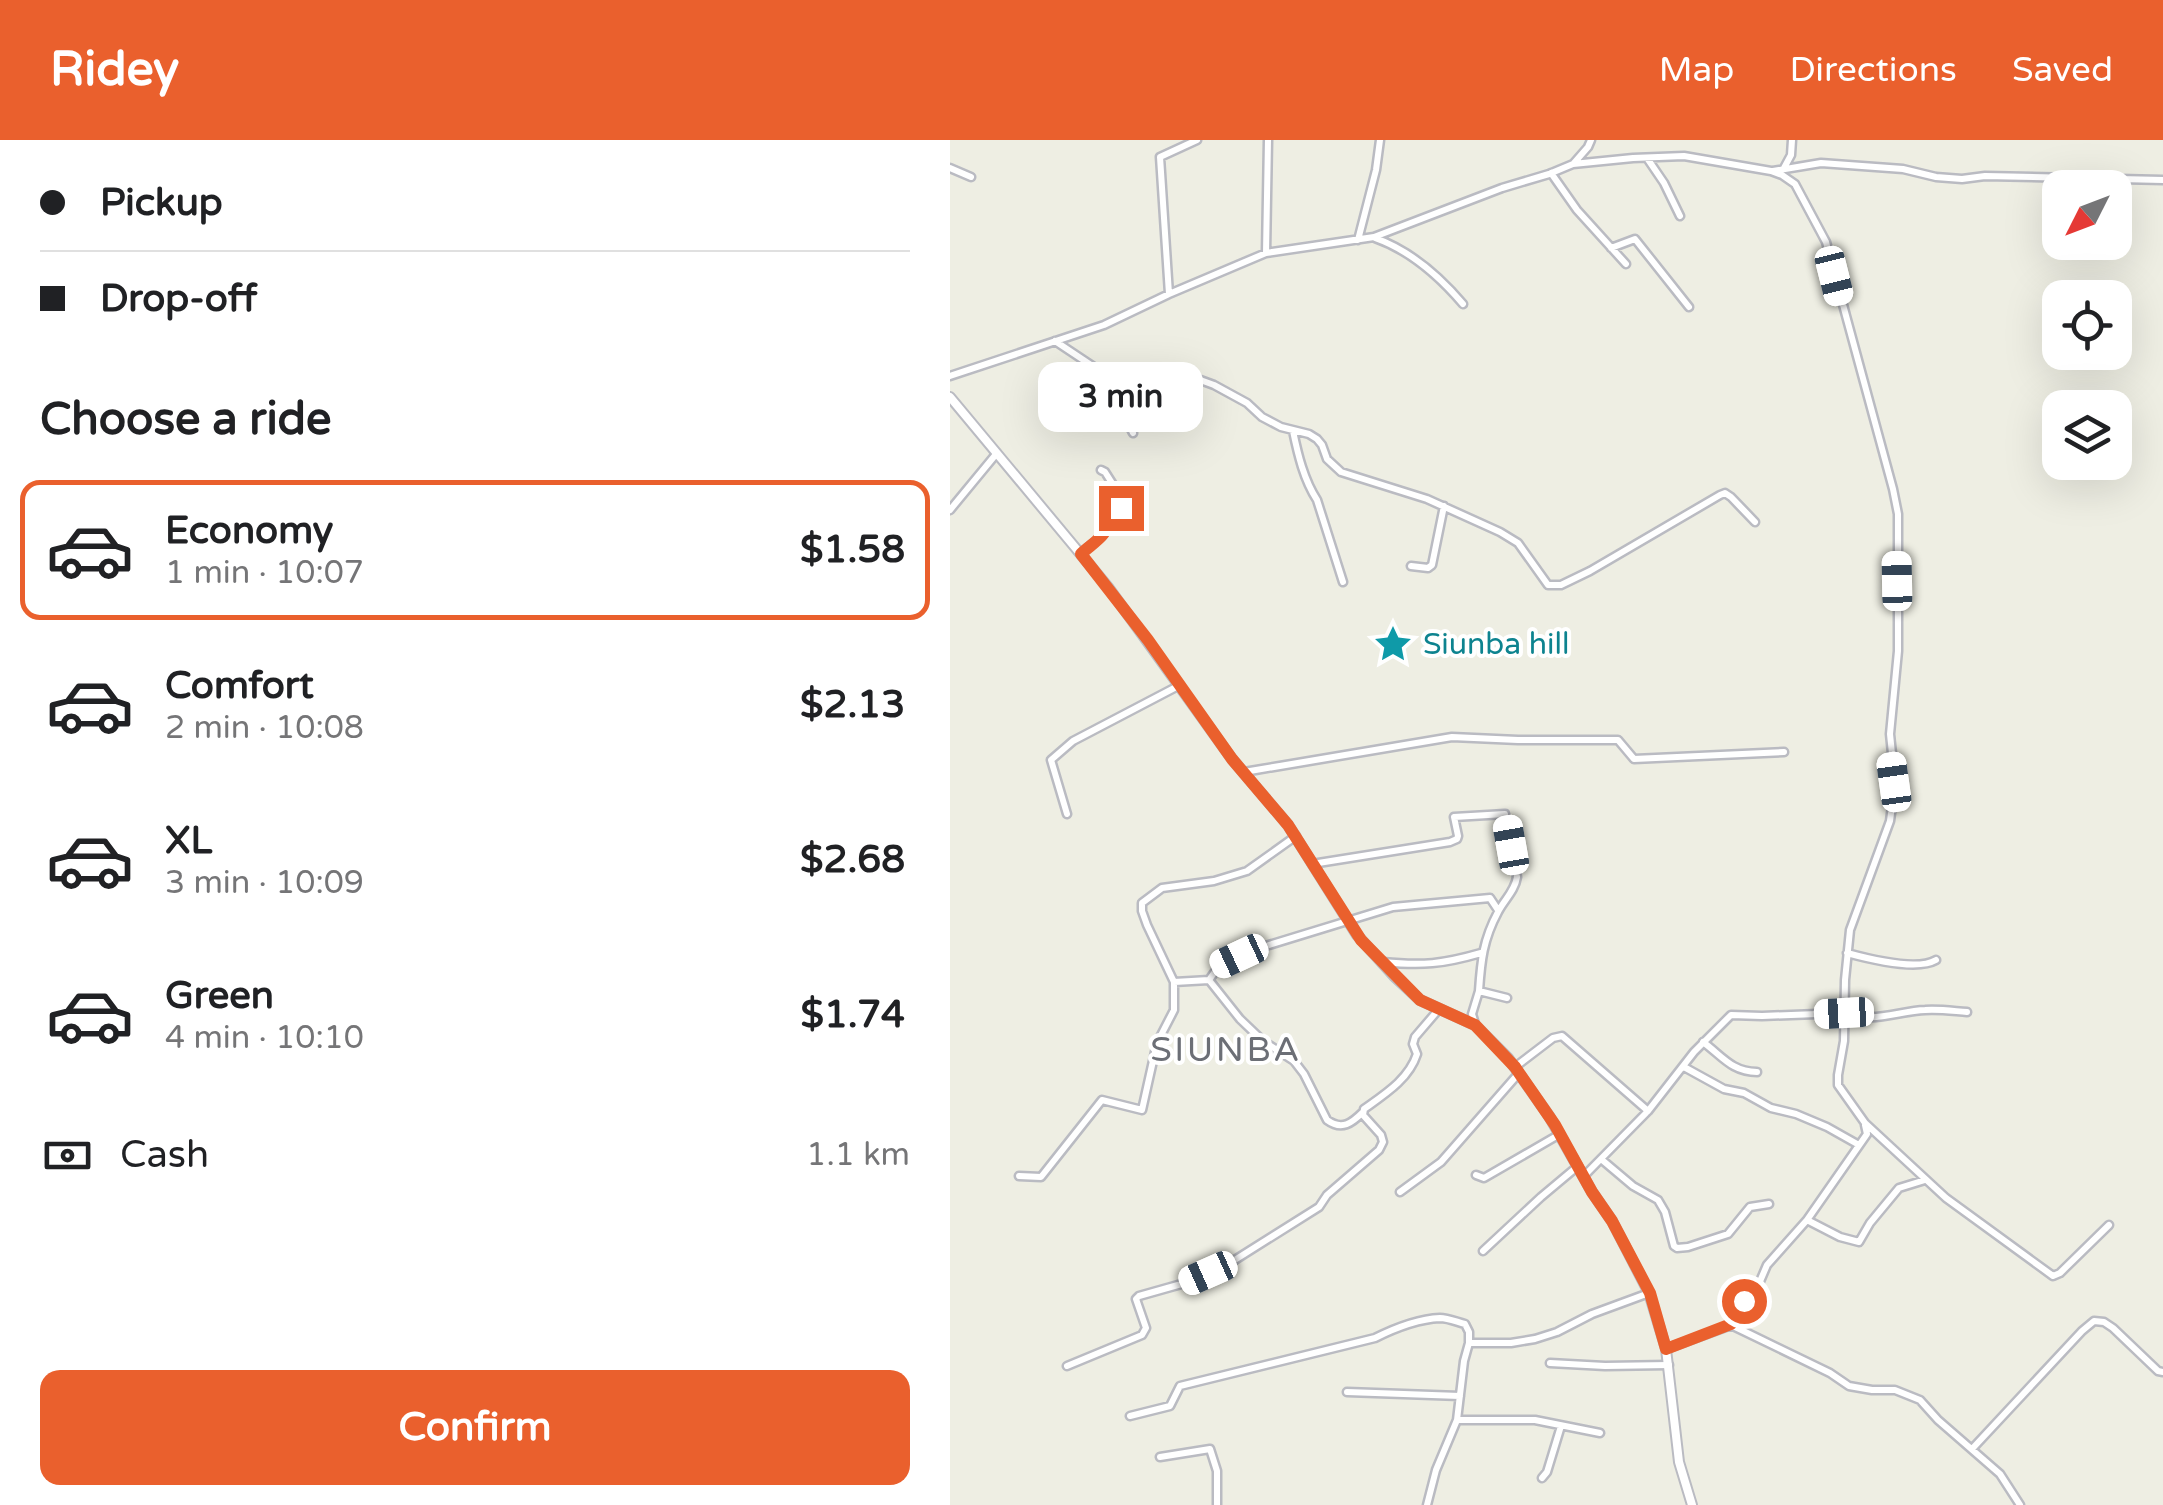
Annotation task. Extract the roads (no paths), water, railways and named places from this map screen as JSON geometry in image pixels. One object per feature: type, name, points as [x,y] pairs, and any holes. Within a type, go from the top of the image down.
[{"type":"street","points":[[1169,294],[1160,156],[1196,140]]},
{"type":"street","points":[[1266,253],[1268,140]]},
{"type":"street","points":[[1358,240],[1380,140]]},
{"type":"street","points":[[1573,164],[1590,140]]},
{"type":"street","points":[[1783,169],[1791,154],[1792,140]]},
{"type":"street","points":[[950,376],[1104,325],[1266,253],[1374,237],[1573,164],[1684,156],[1782,175],[1794,184],[1826,242],[1898,514],[1898,650],[1890,734],[1894,804],[1856,910],[1847,952],[1844,1041],[1837,1080],[1865,1124],[1926,1180],[2053,1276],[2109,1225]]},
{"type":"street","points":[[1647,157],[1680,216]]},
{"type":"street","points":[[1771,171],[1822,163],[1903,169],[1962,179],[1985,176],[2163,180]]},
{"type":"street","points":[[950,168],[971,177]]},
{"type":"street","points":[[1551,173],[1577,210],[1626,264]]},
{"type":"street","points":[[1374,237],[1442,280],[1463,304]]},
{"type":"street","points":[[1612,248],[1635,239],[1690,306]]},
{"type":"street","points":[[1055,341],[1097,369],[1112,372],[1154,368],[1214,386],[1281,427],[1317,439],[1327,460],[1341,472],[1444,506],[1500,532],[1518,544],[1548,585],[1562,585],[1590,571],[1720,495],[1731,496],[1755,522]]},
{"type":"street","points":[[1112,372],[1116,398],[1133,434]]},
{"type":"street","points":[[950,397],[1108,586],[1227,753],[1296,836],[1357,935],[1420,1000],[1475,1025],[1517,1070],[1560,1134],[1650,1293],[1666,1349],[1679,1462],[1692,1505]]},
{"type":"street","points":[[1293,430],[1342,582]]},
{"type":"street","points":[[950,510],[998,452]]},
{"type":"street","points":[[1081,554],[1106,532],[1108,518],[1126,505],[1101,470]]},
{"type":"street","points":[[1411,566],[1432,565],[1444,506]]},
{"type":"street","points":[[1067,814],[1051,760],[1073,741],[1180,685]]},
{"type":"street","points":[[1244,772],[1452,736],[1618,740],[1634,759],[1784,752]]},
{"type":"street","points":[[1312,864],[1450,842],[1458,836],[1454,817],[1506,814],[1516,885],[1498,910],[1481,953],[1479,991],[1472,1014],[1475,1025]]},
{"type":"street","points":[[1019,1176],[1041,1177],[1102,1100],[1142,1110],[1157,1044],[1174,1010],[1174,982],[1147,925],[1142,904],[1162,888],[1214,881],[1247,871],[1296,836]]},
{"type":"street","points":[[1208,980],[1218,966],[1259,948],[1393,907],[1490,898],[1498,910]]},
{"type":"street","points":[[1847,952],[1925,966],[1936,960]]},
{"type":"street","points":[[1383,962],[1418,966],[1481,953]]},
{"type":"street","points":[[1174,982],[1208,980]]},
{"type":"street","points":[[1208,980],[1263,1042],[1294,1061],[1334,1125],[1353,1122],[1395,1086],[1414,1065],[1415,1037],[1439,1009]]},
{"type":"street","points":[[1479,991],[1507,998]]},
{"type":"street","points":[[1584,1176],[1648,1111],[1703,1042],[1734,1014],[1844,1013],[1854,1017],[1922,1010],[1966,1012]]},
{"type":"street","points":[[1400,1192],[1441,1162],[1517,1070],[1553,1038],[1562,1036],[1648,1111]]},
{"type":"street","points":[[1703,1042],[1736,1069],[1757,1072]]},
{"type":"street","points":[[1684,1067],[1724,1089],[1796,1114],[1860,1145]]},
{"type":"street","points":[[1067,1366],[1142,1335],[1146,1328],[1137,1305],[1138,1296],[1185,1283],[1230,1263],[1319,1207],[1383,1142],[1363,1115],[1364,1110]]},
{"type":"street","points":[[1666,1349],[1731,1324],[1764,1277],[1767,1266],[1807,1220],[1860,1145],[1867,1134],[1865,1124]]},
{"type":"street","points":[[1476,1175],[1484,1178],[1560,1134]]},
{"type":"street","points":[[1601,1160],[1658,1200],[1677,1248],[1728,1234],[1750,1207],[1769,1204]]},
{"type":"street","points":[[1483,1251],[1578,1166]]},
{"type":"street","points":[[1807,1220],[1859,1242],[1899,1188],[1926,1180]]},
{"type":"street","points":[[1469,1343],[1535,1339],[1650,1293]]},
{"type":"street","points":[[1130,1416],[1170,1406],[1180,1386],[1375,1338],[1398,1327],[1439,1318],[1465,1324],[1469,1343],[1456,1420],[1427,1505]]},
{"type":"street","points":[[1972,1449],[2094,1321],[2113,1328],[2163,1372]]},
{"type":"street","points":[[1731,1324],[1849,1386],[1895,1390],[1920,1400],[2000,1474],[2020,1505]]},
{"type":"street","points":[[1550,1363],[1668,1365]]},
{"type":"street","points":[[1347,1392],[1460,1396]]},
{"type":"street","points":[[1456,1420],[1535,1420],[1600,1434]]},
{"type":"street","points":[[1542,1478],[1561,1426]]},
{"type":"street","points":[[1160,1456],[1210,1449],[1217,1470],[1217,1505]]},
{"type":"place","name":"Siunba hill","points":[[1393,644]]},
{"type":"district","name":"SIUNBA","points":[[1226,1049]]}]
